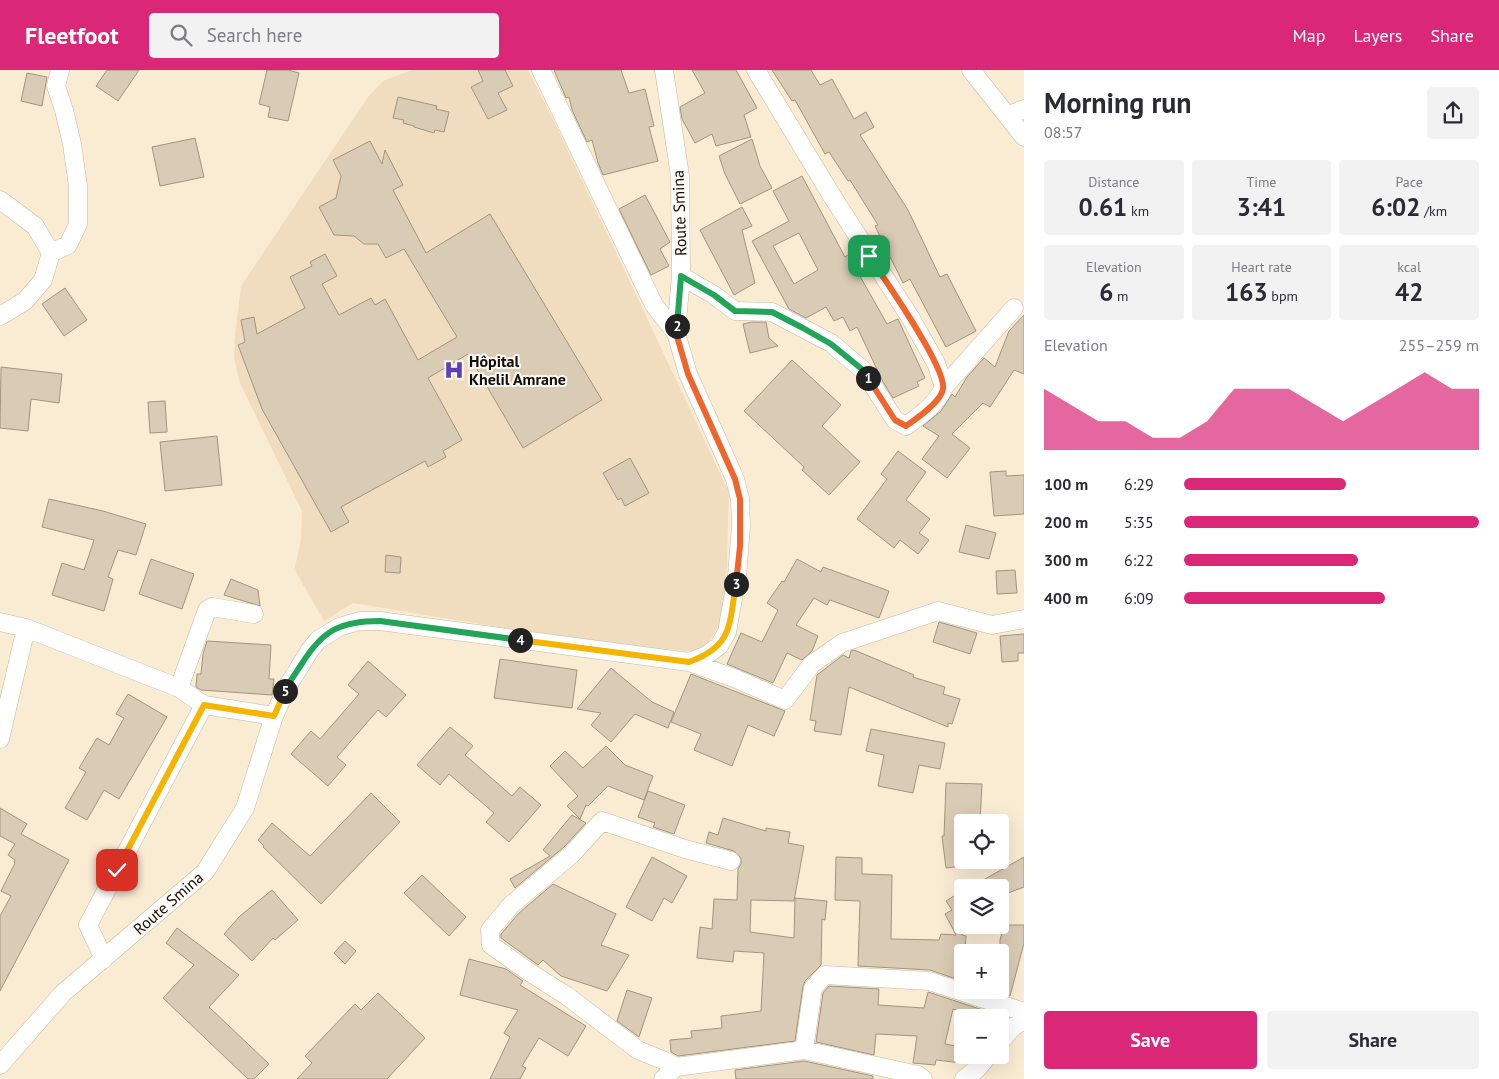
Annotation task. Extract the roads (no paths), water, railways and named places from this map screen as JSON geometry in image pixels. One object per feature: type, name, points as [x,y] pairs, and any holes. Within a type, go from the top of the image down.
[{"type":"street","points":[[51,253],[68,245],[78,224],[78,186],[72,144],[56,86],[60,70]]},
{"type":"street","points":[[541,70],[654,305],[676,333]]},
{"type":"street","name":"Route Smina","points":[[0,1065],[63,994],[205,872],[245,808],[274,716],[287,687],[318,640],[339,627],[359,621],[380,621],[689,662],[704,656],[719,646],[727,632],[737,576],[741,536],[740,499],[735,479],[688,374],[676,333],[681,276],[680,176],[664,70]]},
{"type":"street","points":[[756,70],[821,180],[910,317],[936,363],[944,387]]},
{"type":"street","points":[[970,70],[1024,137]]},
{"type":"street","points":[[1008,116],[1024,109]]},
{"type":"street","points":[[0,200],[35,226],[51,253],[43,280],[25,301],[0,316]]},
{"type":"street","points":[[681,276],[714,295],[735,311],[772,312],[831,344],[863,370],[895,420],[906,426],[920,416],[940,396],[944,387],[1014,308]]},
{"type":"street","points":[[179,688],[207,610],[212,607],[254,614]]},
{"type":"street","points":[[689,662],[734,678],[785,700],[812,664],[842,643],[938,611],[992,625],[1024,619]]},
{"type":"street","points":[[0,622],[26,628],[179,688],[204,705],[274,716]]},
{"type":"street","points":[[0,739],[26,628]]},
{"type":"street","points":[[104,958],[88,925],[204,705]]},
{"type":"street","points":[[731,861],[685,849],[602,821],[571,855],[511,905],[490,930],[491,945],[567,996],[670,1073],[804,1050],[918,1075],[923,1079]]},
{"type":"street","points":[[804,1050],[813,988],[825,975],[929,981],[1024,1012]]},
{"type":"street","points":[[1009,1032],[1024,1020]]},
{"type":"street","points":[[964,1079],[981,1064]]},
{"type":"place","name":"Hôpital Khelil Amrane","points":[[454,370]]}]
